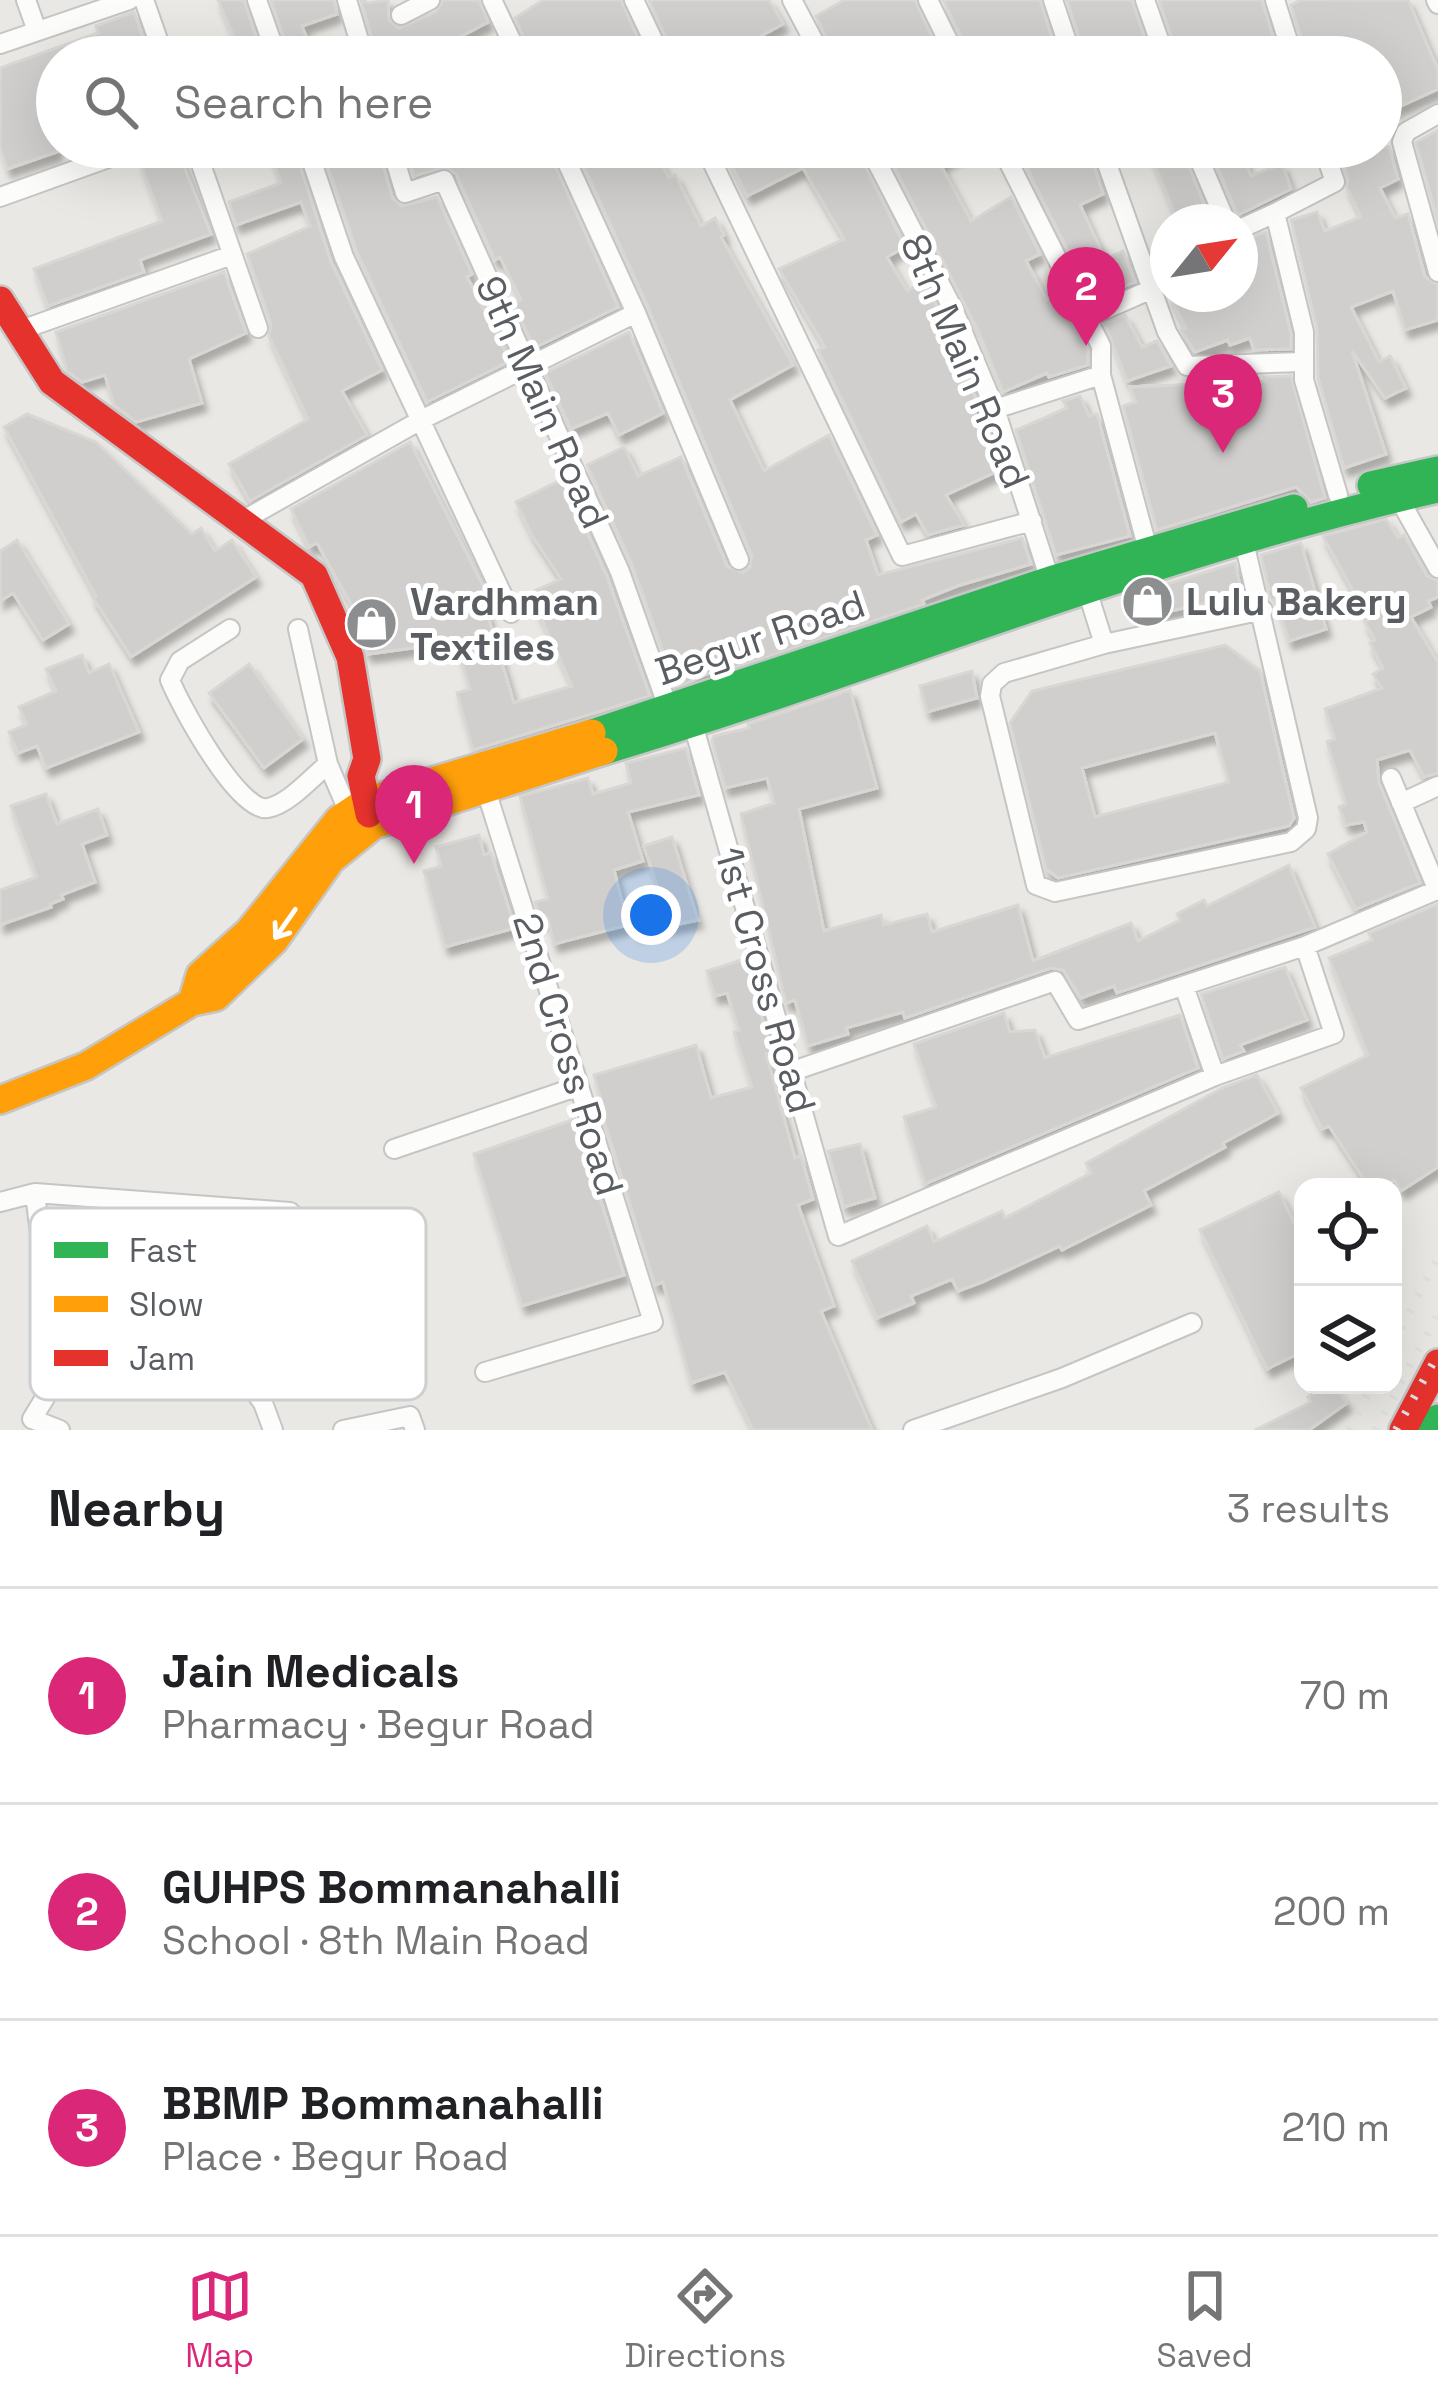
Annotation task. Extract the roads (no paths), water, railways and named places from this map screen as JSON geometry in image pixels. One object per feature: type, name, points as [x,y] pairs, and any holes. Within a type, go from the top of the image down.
[{"type":"main road","points":[[0,300],[52,382],[314,575],[350,657],[368,759],[362,804]]},
{"type":"main road","name":"Begur Road","points":[[362,804],[485,787],[1050,580],[1438,470]]},
{"type":"main road","name":"Begur Road","points":[[0,1100],[86,1066],[192,1002],[200,975],[249,931],[312,849],[362,804],[681,717],[1244,542],[1438,489]]},
{"type":"main road","points":[[1402,1430],[1438,1363]]},
{"type":"main road","points":[[1431,1430],[1438,1418]]},
{"type":"street","points":[[26,0],[37,31]]},
{"type":"street","points":[[0,44],[129,0]]},
{"type":"street","points":[[144,0],[157,36]]},
{"type":"street","points":[[257,0],[270,36]]},
{"type":"street","points":[[347,0],[358,36]]},
{"type":"street","points":[[401,14],[430,0]]},
{"type":"street","points":[[634,0],[651,36]]},
{"type":"street","points":[[792,0],[811,36]]},
{"type":"street","points":[[928,0],[946,36]]},
{"type":"street","points":[[1054,0],[1065,36]]},
{"type":"street","points":[[1145,0],[1158,36]]},
{"type":"street","points":[[1274,0],[1286,36]]},
{"type":"street","points":[[500,2],[512,36]]},
{"type":"street","points":[[1438,114],[1406,132],[1402,142],[1438,272]]},
{"type":"street","points":[[0,197],[81,168]]},
{"type":"street","points":[[202,168],[258,328]]},
{"type":"street","points":[[314,168],[344,257],[511,613]]},
{"type":"street","name":"9th Main Road","points":[[397,168],[405,193],[444,180],[681,717]]},
{"type":"street","points":[[570,168],[739,560]]},
{"type":"street","points":[[715,168],[902,556],[1032,520]]},
{"type":"street","name":"8th Main Road","points":[[880,168],[953,309],[994,409],[1050,580]]},
{"type":"street","points":[[1011,168],[1100,346],[1101,375],[1148,550]]},
{"type":"street","points":[[1109,168],[1150,284]]},
{"type":"street","points":[[1203,168],[1218,204]]},
{"type":"street","points":[[1258,221],[1335,182],[1330,168]]},
{"type":"street","points":[[1275,213],[1304,332],[1302,362],[1338,495]]},
{"type":"street","points":[[21,330],[232,255]]},
{"type":"street","points":[[1086,318],[1150,291]]},
{"type":"street","points":[[1160,312],[1187,365],[1302,362]]},
{"type":"street","points":[[240,522],[422,420],[636,313]]},
{"type":"street","points":[[994,409],[1101,375]]},
{"type":"street","points":[[1398,497],[1438,568]]},
{"type":"street","points":[[1244,542],[1263,610],[1309,818],[1301,836],[1291,842],[1054,892],[1043,890],[1033,876],[992,684],[1004,673],[1104,644],[1263,610]]},
{"type":"street","points":[[1087,590],[1104,644]]},
{"type":"street","points":[[230,629],[180,661],[170,680],[179,704],[235,788],[254,807],[264,810],[328,764]]},
{"type":"street","points":[[298,629],[328,764],[362,804]]},
{"type":"street","name":"1st Cross Road","points":[[681,717],[793,1071],[838,1236],[1214,1076]]},
{"type":"street","points":[[793,1071],[1055,981],[1078,1020],[1304,946],[1438,890],[1391,778]]},
{"type":"street","points":[[1401,802],[1438,786]]},
{"type":"street","name":"2nd Cross Road","points":[[485,787],[652,1322],[485,1372]]},
{"type":"street","points":[[1184,986],[1214,1076],[1334,1034],[1304,946]]},
{"type":"street","points":[[394,1149],[579,1086]]},
{"type":"street","points":[[35,1193],[37,1208]]},
{"type":"street","points":[[0,1202],[35,1193],[236,1208]]},
{"type":"street","points":[[913,1430],[1062,1378],[1192,1323]]},
{"type":"street","points":[[261,1400],[273,1430]]},
{"type":"street","points":[[344,1430],[410,1416],[415,1430]]},
{"type":"street","points":[[28,1425],[60,1430]]},
{"type":"railway","points":[[1402,1327],[1438,1257]]},
{"type":"railway","points":[[1375,1430],[1438,1315]]},
{"type":"railway","points":[[1396,1430],[1438,1354]]},
{"type":"railway","points":[[1349,1430],[1367,1394]]},
{"type":"place","name":"GUHPS Bommanahalli","points":[[1086,346]]},
{"type":"place","name":"BBMP Bommanahalli","points":[[1223,453]]},
{"type":"place","name":"Lulu Bakery","points":[[1147,601]]},
{"type":"place","name":"Vardhman Textiles","points":[[371,623]]},
{"type":"place","name":"Jain Medicals","points":[[414,864]]}]
